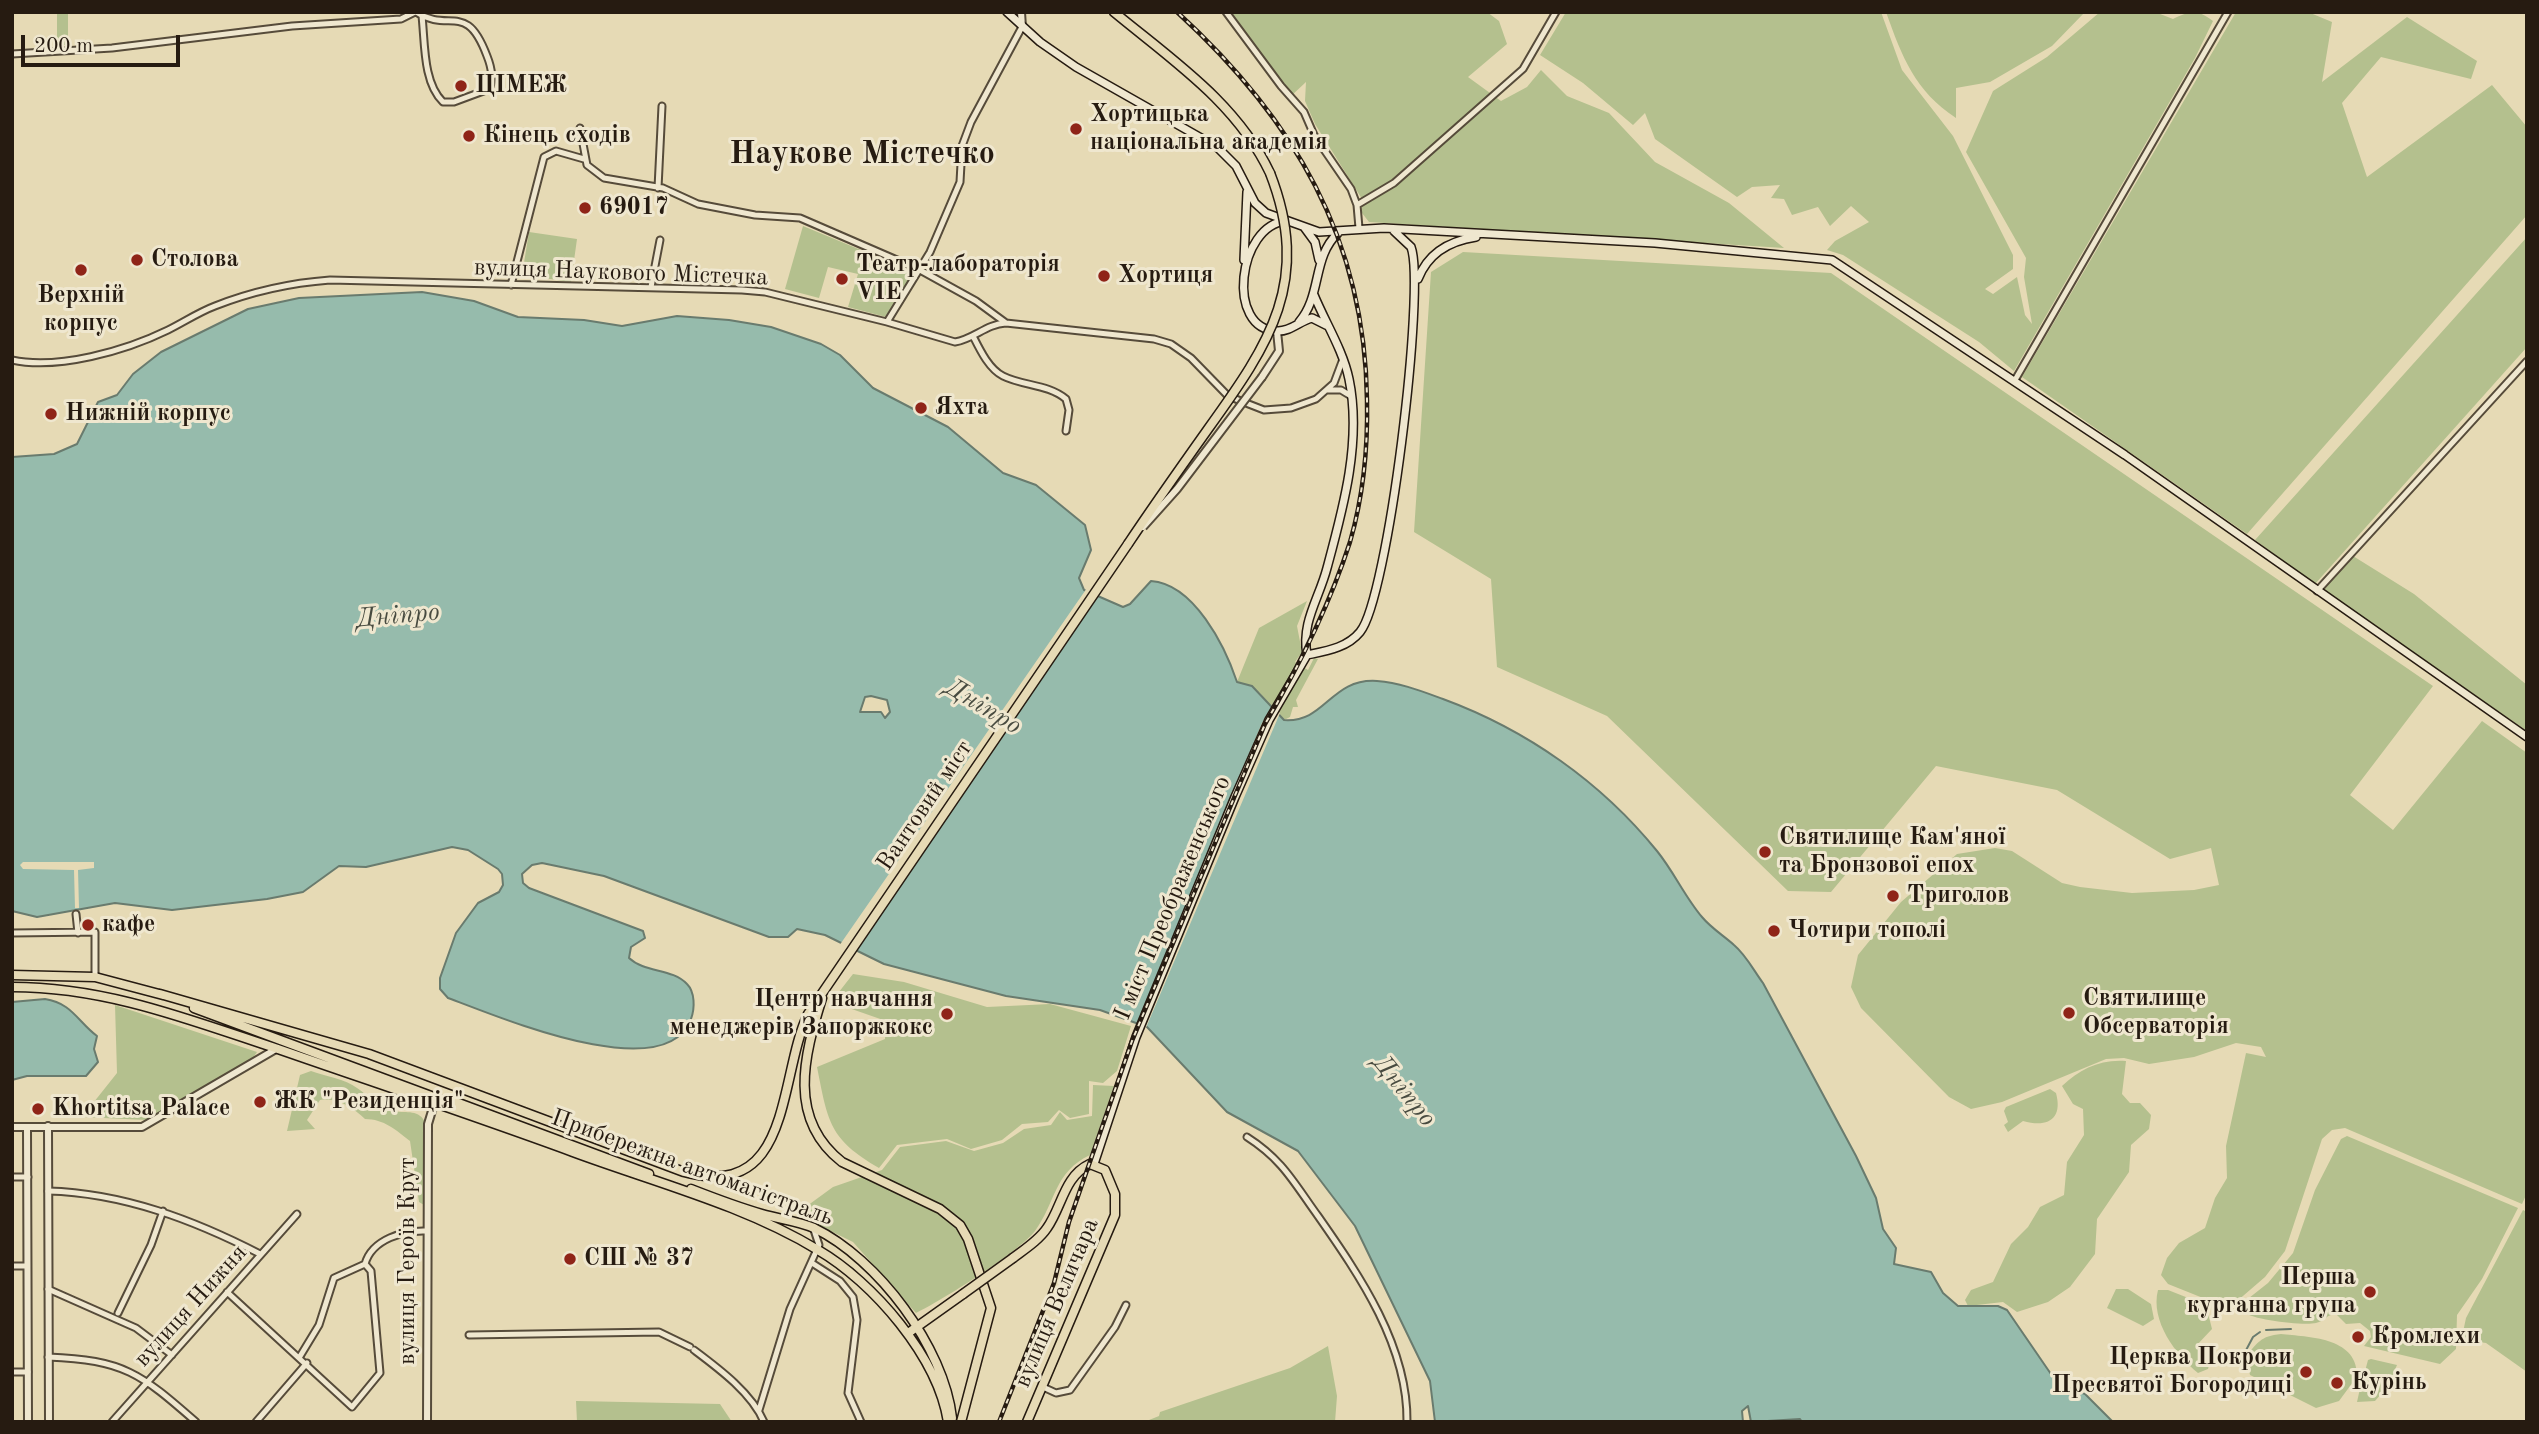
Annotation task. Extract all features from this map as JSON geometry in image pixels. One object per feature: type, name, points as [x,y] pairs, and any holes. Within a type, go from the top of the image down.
[{"type":"main road","points":[[1007,12],[1022,27],[1076,67],[1217,147],[1236,166],[1259,209],[1304,227],[1339,232],[1359,228],[1656,243],[1832,260],[2014,380],[2527,737]]},
{"type":"main road","name":"Вантовий міст","points":[[826,985],[1236,391],[1275,322],[1281,302],[1287,255],[1283,214],[1270,173],[1245,130],[1226,108],[1114,12]]},
{"type":"main road","points":[[1246,188],[1243,275],[1249,311],[1261,326],[1277,331],[1317,318],[1329,329]]},
{"type":"main road","points":[[1243,275],[1257,240],[1265,229],[1278,222],[1290,221]]},
{"type":"main road","points":[[1304,227],[1315,242],[1319,268]]},
{"type":"main road","points":[[1314,295],[1343,359],[1352,396],[1352,439],[1347,485],[1326,572],[1308,621],[1309,655],[1340,647],[1361,631],[1373,606],[1397,484],[1416,285],[1411,247],[1396,232],[1384,229]]},
{"type":"main road","points":[[1297,324],[1314,295],[1325,248],[1339,232]]},
{"type":"main road","points":[[1416,285],[1426,264],[1444,247],[1472,237],[1494,235]]},
{"type":"main road","name":"I міст Преображенського","points":[[1095,1161],[1136,1037],[1235,797],[1269,720],[1309,655]]},
{"type":"main road","name":"Прибережна автомагістраль","points":[[12,975],[95,977],[160,994],[234,1025],[285,1040],[426,1093],[435,1101]]},
{"type":"main road","points":[[76,990],[81,983],[77,976]]},
{"type":"main road","points":[[95,977],[91,985],[96,993]]},
{"type":"main road","points":[[160,994],[369,1054],[684,1172],[706,1176],[727,1175],[751,1164],[770,1144],[780,1116],[796,1041],[826,985]]},
{"type":"main road","points":[[826,985],[809,1040],[804,1073],[804,1097],[813,1129],[842,1162],[940,1209],[960,1225],[990,1299],[990,1317],[961,1422]]},
{"type":"main road","name":"Прибережна автомагістраль","points":[[12,987],[76,990],[144,1004],[435,1101],[757,1220],[818,1250],[864,1285],[905,1332],[937,1385],[950,1422]]},
{"type":"main road","points":[[275,1049],[285,1040]]},
{"type":"main road","name":"Прибережна автомагістраль","points":[[435,1101],[453,1101],[698,1192],[812,1228],[857,1256],[916,1329],[949,1394],[950,1422]]},
{"type":"main road","points":[[905,1332],[916,1329],[1044,1232],[1079,1170],[1095,1161]]},
{"type":"main road","name":"вулиця Величара","points":[[1027,1422],[1115,1215],[1113,1185],[1105,1170],[1095,1161]]},
{"type":"street","points":[[887,322],[920,270],[960,182],[962,146],[971,122],[1022,27],[1021,12]]},
{"type":"street","points":[[1226,12],[1304,112],[1314,135],[1350,188],[1357,205],[1359,228]]},
{"type":"street","points":[[1357,205],[1394,183],[1508,84],[1532,57],[1556,12]]},
{"type":"street","points":[[2014,380],[2228,12]]},
{"type":"street","points":[[12,54],[113,48],[292,26],[401,19],[418,14],[466,17],[475,25],[490,63],[492,83],[489,89],[454,102],[443,102],[435,95],[418,14]]},
{"type":"street","points":[[658,188],[662,106]]},
{"type":"street","points":[[580,128],[584,159],[587,165],[604,178],[658,188],[698,204],[755,215],[800,218],[920,270],[976,301],[1006,323]]},
{"type":"street","points":[[511,285],[544,157],[556,151],[584,159]]},
{"type":"street","points":[[651,287],[660,240]]},
{"type":"street","name":"вулиця Наукового Містечка","points":[[12,360],[46,365],[67,363],[156,335],[213,307],[293,283],[330,280],[651,287],[765,292],[887,322],[954,342],[973,336],[995,324],[1006,323],[1154,339],[1171,344],[1191,358],[1228,396],[1264,410],[1302,405],[1328,390]]},
{"type":"street","points":[[1128,544],[1177,489],[1262,377],[1279,351],[1277,331]]},
{"type":"street","points":[[973,336],[982,352],[1003,376],[1039,385],[1066,399],[1069,410],[1066,431]]},
{"type":"street","points":[[1328,390],[1340,372],[1343,359]]},
{"type":"street","points":[[2317,591],[2527,361]]},
{"type":"street","points":[[1328,390],[1341,390],[1352,396]]},
{"type":"street","points":[[76,914],[78,933]]},
{"type":"street","points":[[12,933],[94,932],[95,977]]},
{"type":"street","points":[[12,1127],[147,1125],[275,1049]]},
{"type":"street","name":"вулиця Героїв Крут","points":[[427,1422],[428,1124],[435,1101]]},
{"type":"street","points":[[48,1126],[49,1422]]},
{"type":"street","points":[[27,1127],[27,1422]]},
{"type":"street","points":[[1247,1137],[1268,1150],[1296,1180],[1362,1280],[1394,1349],[1407,1422]]},
{"type":"street","points":[[12,1177],[28,1177]]},
{"type":"street","points":[[48,1191],[163,1210],[218,1232],[260,1254]]},
{"type":"street","points":[[118,1313],[151,1245],[163,1210]]},
{"type":"street","name":"вулиця Нижня","points":[[112,1422],[297,1214]]},
{"type":"street","points":[[759,1410],[790,1309],[818,1250],[819,1242],[812,1228]]},
{"type":"street","points":[[299,1358],[319,1325],[327,1291],[334,1278],[365,1264],[368,1255],[388,1239],[407,1232],[427,1231]]},
{"type":"street","points":[[812,1263],[840,1281],[853,1297],[857,1320],[848,1393],[861,1422]]},
{"type":"street","points":[[227,1292],[352,1407],[380,1370],[371,1271],[365,1264]]},
{"type":"street","points":[[12,1266],[27,1266]]},
{"type":"street","points":[[48,1289],[136,1328],[172,1354]]},
{"type":"street","points":[[1043,1387],[1056,1393],[1070,1390],[1115,1327],[1126,1305]]},
{"type":"street","points":[[469,1335],[659,1332],[692,1348],[714,1365],[759,1410],[764,1422]]},
{"type":"street","points":[[48,1357],[111,1363],[147,1382],[196,1422]]},
{"type":"street","points":[[256,1422],[307,1363]]},
{"type":"street","points":[[12,1372],[28,1372]]},
{"type":"green space","points":[[57,12],[68,12],[68,48],[57,39]]},
{"type":"green space","points":[[1226,12],[1487,12],[1499,21],[1507,44],[1468,77],[1501,101],[1527,87],[1541,70],[1567,96],[1609,113],[1655,162],[1729,203],[1784,248],[1369,222],[1362,213],[1362,199],[1315,124],[1305,101],[1306,82],[1290,97]]},
{"type":"green space","points":[[1566,12],[1881,12],[1902,70],[1953,136],[2013,255],[2013,269],[1985,289],[1993,294],[2017,277],[2025,315],[2032,324],[2024,277],[2026,258],[1966,152],[1993,91],[2047,57],[2100,12],[2155,12],[2173,19],[2193,12],[2203,14],[2213,21],[2195,58],[2014,371],[1979,342],[1843,255],[1827,250],[1835,241],[1869,222],[1851,206],[1830,226],[1818,207],[1792,215],[1784,199],[1771,198],[1780,185],[1752,187],[1737,197],[1655,139],[1645,113],[1633,125],[1583,83],[1540,55]]},
{"type":"green space","points":[[1886,12],[2085,12],[2052,46],[1990,82],[1956,88],[1956,118],[1930,96],[1912,72]]},
{"type":"green space","points":[[2236,12],[2308,12],[2332,22],[2322,82],[2407,17],[2477,61],[2471,79],[2381,57],[2342,103],[2367,177],[2492,85],[2527,127],[2527,215],[2247,534],[2022,377]]},
{"type":"green space","points":[[803,226],[914,272],[886,317],[848,307],[858,274],[828,267],[819,298],[785,289]]},
{"type":"green space","points":[[529,232],[577,239],[571,282],[522,275]]},
{"type":"green space","points":[[2527,237],[2527,347],[2315,584],[2255,540]]},
{"type":"green space","points":[[1463,252],[1831,273],[2433,686],[2350,795],[2393,830],[2482,721],[2527,753],[2527,1193],[2522,1204],[2345,1128],[2332,1130],[2322,1139],[2285,1251],[2265,1277],[2236,1302],[2223,1303],[2168,1284],[2161,1275],[2167,1258],[2179,1243],[2205,1228],[2215,1198],[2227,1178],[2226,1146],[2246,1053],[2266,1057],[2261,1047],[2236,1043],[2194,1057],[2149,1064],[2124,1058],[2106,1059],[2002,1102],[1971,1109],[1949,1097],[1861,1008],[1851,987],[1858,955],[1901,902],[1957,854],[1995,848],[2012,851],[2062,883],[2080,887],[2132,893],[2194,890],[2219,885],[2211,848],[2170,859],[2057,790],[1936,766],[1831,892],[1788,891],[1607,716],[1497,667],[1491,579],[1414,532],[1431,272]]},
{"type":"green space","points":[[2353,556],[2414,594],[2527,685],[2527,731],[2323,590]]},
{"type":"green space","points":[[1307,601],[1297,626],[1302,652],[1295,662],[1308,670],[1314,658],[1318,659],[1296,700],[1298,707],[1293,707],[1290,717],[1284,720],[1264,702],[1260,693],[1237,682],[1259,628]]},
{"type":"green space","points":[[853,974],[904,982],[987,1007],[1050,1004],[1131,1026],[1117,1071],[1103,1083],[1089,1081],[1089,1114],[1070,1118],[1059,1110],[1048,1122],[1022,1124],[1002,1140],[971,1149],[947,1139],[897,1145],[879,1168],[850,1148],[833,1127],[824,1102],[817,1067],[885,1039],[886,1021],[846,1007],[835,997]]},
{"type":"green space","points":[[115,1005],[257,1052],[251,1061],[147,1120],[82,1117],[117,1073]]},
{"type":"green space","points":[[2126,1061],[2122,1094],[2130,1103],[2140,1103],[2151,1115],[2149,1129],[2131,1145],[2129,1172],[2097,1219],[2095,1254],[2070,1287],[2048,1302],[2017,1312],[2003,1302],[1968,1306],[1965,1300],[1971,1290],[1993,1282],[2011,1244],[2028,1227],[2040,1207],[2064,1195],[2067,1162],[2084,1135],[2083,1109],[2073,1104],[2062,1086],[2091,1066]]},
{"type":"green space","points":[[311,1071],[352,1085],[388,1109],[416,1114],[423,1119],[426,1124],[429,1200],[424,1205],[419,1202],[410,1141],[389,1126],[365,1119],[345,1104],[320,1100],[307,1120],[315,1129],[287,1131],[300,1075]]},
{"type":"green space","points":[[1093,1085],[1114,1086],[1090,1155],[1078,1162],[1062,1179],[1035,1231],[997,1263],[916,1313],[853,1242],[796,1214],[833,1187],[882,1170],[900,1147],[946,1141],[974,1151],[1003,1143],[1024,1129],[1051,1125],[1060,1112],[1067,1120],[1092,1116]]},
{"type":"green space","points":[[2050,1089],[2056,1093],[2058,1102],[2052,1119],[2040,1123],[2023,1121],[2008,1132],[2004,1125],[2008,1122],[2004,1111],[2006,1107]]},
{"type":"green space","points":[[2347,1136],[2518,1208],[2482,1279],[2457,1315],[2456,1349],[2440,1364],[2364,1346],[2371,1337],[2370,1331],[2360,1323],[2346,1324],[2336,1314],[2316,1323],[2301,1324],[2267,1320],[2244,1312],[2249,1298],[2268,1283],[2293,1253],[2315,1190],[2341,1139]]},
{"type":"green space","points":[[2523,1210],[2527,1212],[2527,1372],[2486,1343],[2466,1340],[2463,1332],[2466,1318]]},
{"type":"green space","points":[[2116,1289],[2128,1289],[2151,1304],[2154,1319],[2143,1326],[2107,1308]]},
{"type":"green space","points":[[2158,1290],[2168,1290],[2206,1305],[2212,1329],[2196,1346],[2210,1362],[2208,1369],[2198,1373],[2181,1357],[2167,1336],[2158,1314]]},
{"type":"green space","points":[[2281,1334],[2317,1338],[2340,1346],[2355,1362],[2357,1374],[2364,1375],[2368,1360],[2371,1359],[2397,1365],[2388,1386],[2375,1401],[2357,1402],[2361,1384],[2353,1382],[2339,1401],[2316,1408],[2250,1375],[2246,1356],[2264,1338]]},
{"type":"green space","points":[[1328,1346],[1337,1396],[1335,1422],[1144,1422],[1159,1416],[1160,1412],[1290,1368]]},
{"type":"green space","points":[[576,1401],[720,1404],[732,1422],[577,1422]]},
{"type":"water","name":"Дніпро","points":[[422,292],[474,301],[518,317],[584,320],[622,326],[677,316],[729,320],[771,327],[821,344],[840,355],[873,388],[948,427],[1003,473],[1036,485],[1085,525],[1091,550],[1079,578],[1084,590],[1123,607],[1130,604],[1151,581],[1167,585],[1181,593],[1206,619],[1225,651],[1237,682],[1252,686],[1284,720],[1310,715],[1349,686],[1377,681],[1403,685],[1443,699],[1504,726],[1533,743],[1612,802],[1663,859],[1702,917],[1750,963],[1856,1156],[1876,1198],[1883,1229],[1896,1248],[1894,1264],[1931,1272],[1943,1293],[1958,1306],[1998,1306],[2007,1310],[2053,1377],[2062,1385],[2085,1394],[2113,1422],[1802,1422],[1800,1419],[1751,1422],[1748,1406],[1742,1411],[1743,1422],[1435,1422],[1430,1381],[1355,1226],[1298,1151],[1227,1112],[1147,1027],[1100,1010],[1006,996],[884,964],[825,935],[797,929],[788,937],[769,937],[604,876],[542,863],[532,865],[522,874],[523,883],[529,888],[643,931],[645,938],[631,947],[629,958],[635,963],[674,975],[692,991],[694,1005],[691,1019],[675,1039],[649,1048],[615,1048],[539,1031],[448,998],[440,989],[440,978],[456,933],[478,903],[499,892],[503,885],[502,874],[498,869],[468,850],[452,847],[366,867],[339,866],[303,892],[267,899],[172,910],[115,903],[37,917],[12,911],[12,457],[54,454],[77,444],[98,402],[117,395],[133,374],[161,352],[248,309],[299,298]],"holes":[[[865,697],[887,700],[890,712],[885,718],[881,712],[860,712]]]},
{"type":"water","points":[[45,999],[62,1004],[97,1036],[94,1049],[98,1062],[86,1076],[27,1076],[12,1080],[12,1002]]},
{"type":"pier","points":[[1087,588],[1099,595],[854,953],[839,946]]},
{"type":"pier","points":[[1273,706],[1280,713],[1145,1030],[1136,1026],[1262,723]]},
{"type":"pier","points":[[23,862],[94,862],[94,868],[78,870],[79,908],[75,908],[74,870],[23,869],[20,865]]},
{"type":"waterway","points":[[2266,1330],[2291,1329]]},
{"type":"waterway","points":[[2244,1354],[2253,1337],[2260,1332]]},
{"type":"railway","points":[[999,1422],[1054,1283],[1069,1222],[1132,1041],[1265,724],[1290,680],[1333,590],[1355,525],[1364,472],[1367,400],[1363,341],[1353,286],[1337,235],[1315,186],[1288,139],[1256,95],[1219,53],[1177,12]]},
{"type":"place","name":"ЦІМЕЖ","points":[[461,86]]},
{"type":"place","name":"Хортицька національна академія","points":[[1076,129]]},
{"type":"place","name":"Кінець сходів","points":[[469,136]]},
{"type":"place","name":"69017","points":[[585,208]]},
{"type":"place","name":"Столова","points":[[137,260]]},
{"type":"place","name":"Верхній корпус","points":[[81,270]]},
{"type":"place","name":"Хортиця","points":[[1104,276]]},
{"type":"place","name":"Театр-лабораторія VIE","points":[[842,279]]},
{"type":"place","name":"Яхта","points":[[921,408]]},
{"type":"place","name":"Нижній корпус","points":[[51,414]]},
{"type":"place","name":"Святилище Кам'яної та Бронзової епох","points":[[1765,852]]},
{"type":"place","name":"Триголов","points":[[1893,896]]},
{"type":"place","name":"кафе","points":[[88,925]]},
{"type":"place","name":"Чотири тополі","points":[[1774,931]]},
{"type":"place","name":"Святилище Обсерваторія","points":[[2069,1013]]},
{"type":"place","name":"Центр навчання менеджерів Запоржкокс","points":[[947,1014]]},
{"type":"place","name":"ЖК \"Резиденція\"","points":[[260,1102]]},
{"type":"place","name":"Khortitsa Palace","points":[[38,1109]]},
{"type":"place","name":"СШ № 37","points":[[570,1259]]},
{"type":"place","name":"Перша курганна група","points":[[2370,1292]]},
{"type":"place","name":"Кромлехи","points":[[2358,1337]]},
{"type":"place","name":"Церква Покрови Пресвятої Богородиці","points":[[2306,1372]]},
{"type":"place","name":"Курінь","points":[[2337,1383]]},
{"type":"district","name":"Наукове Містечко","points":[[862,155]]}]
